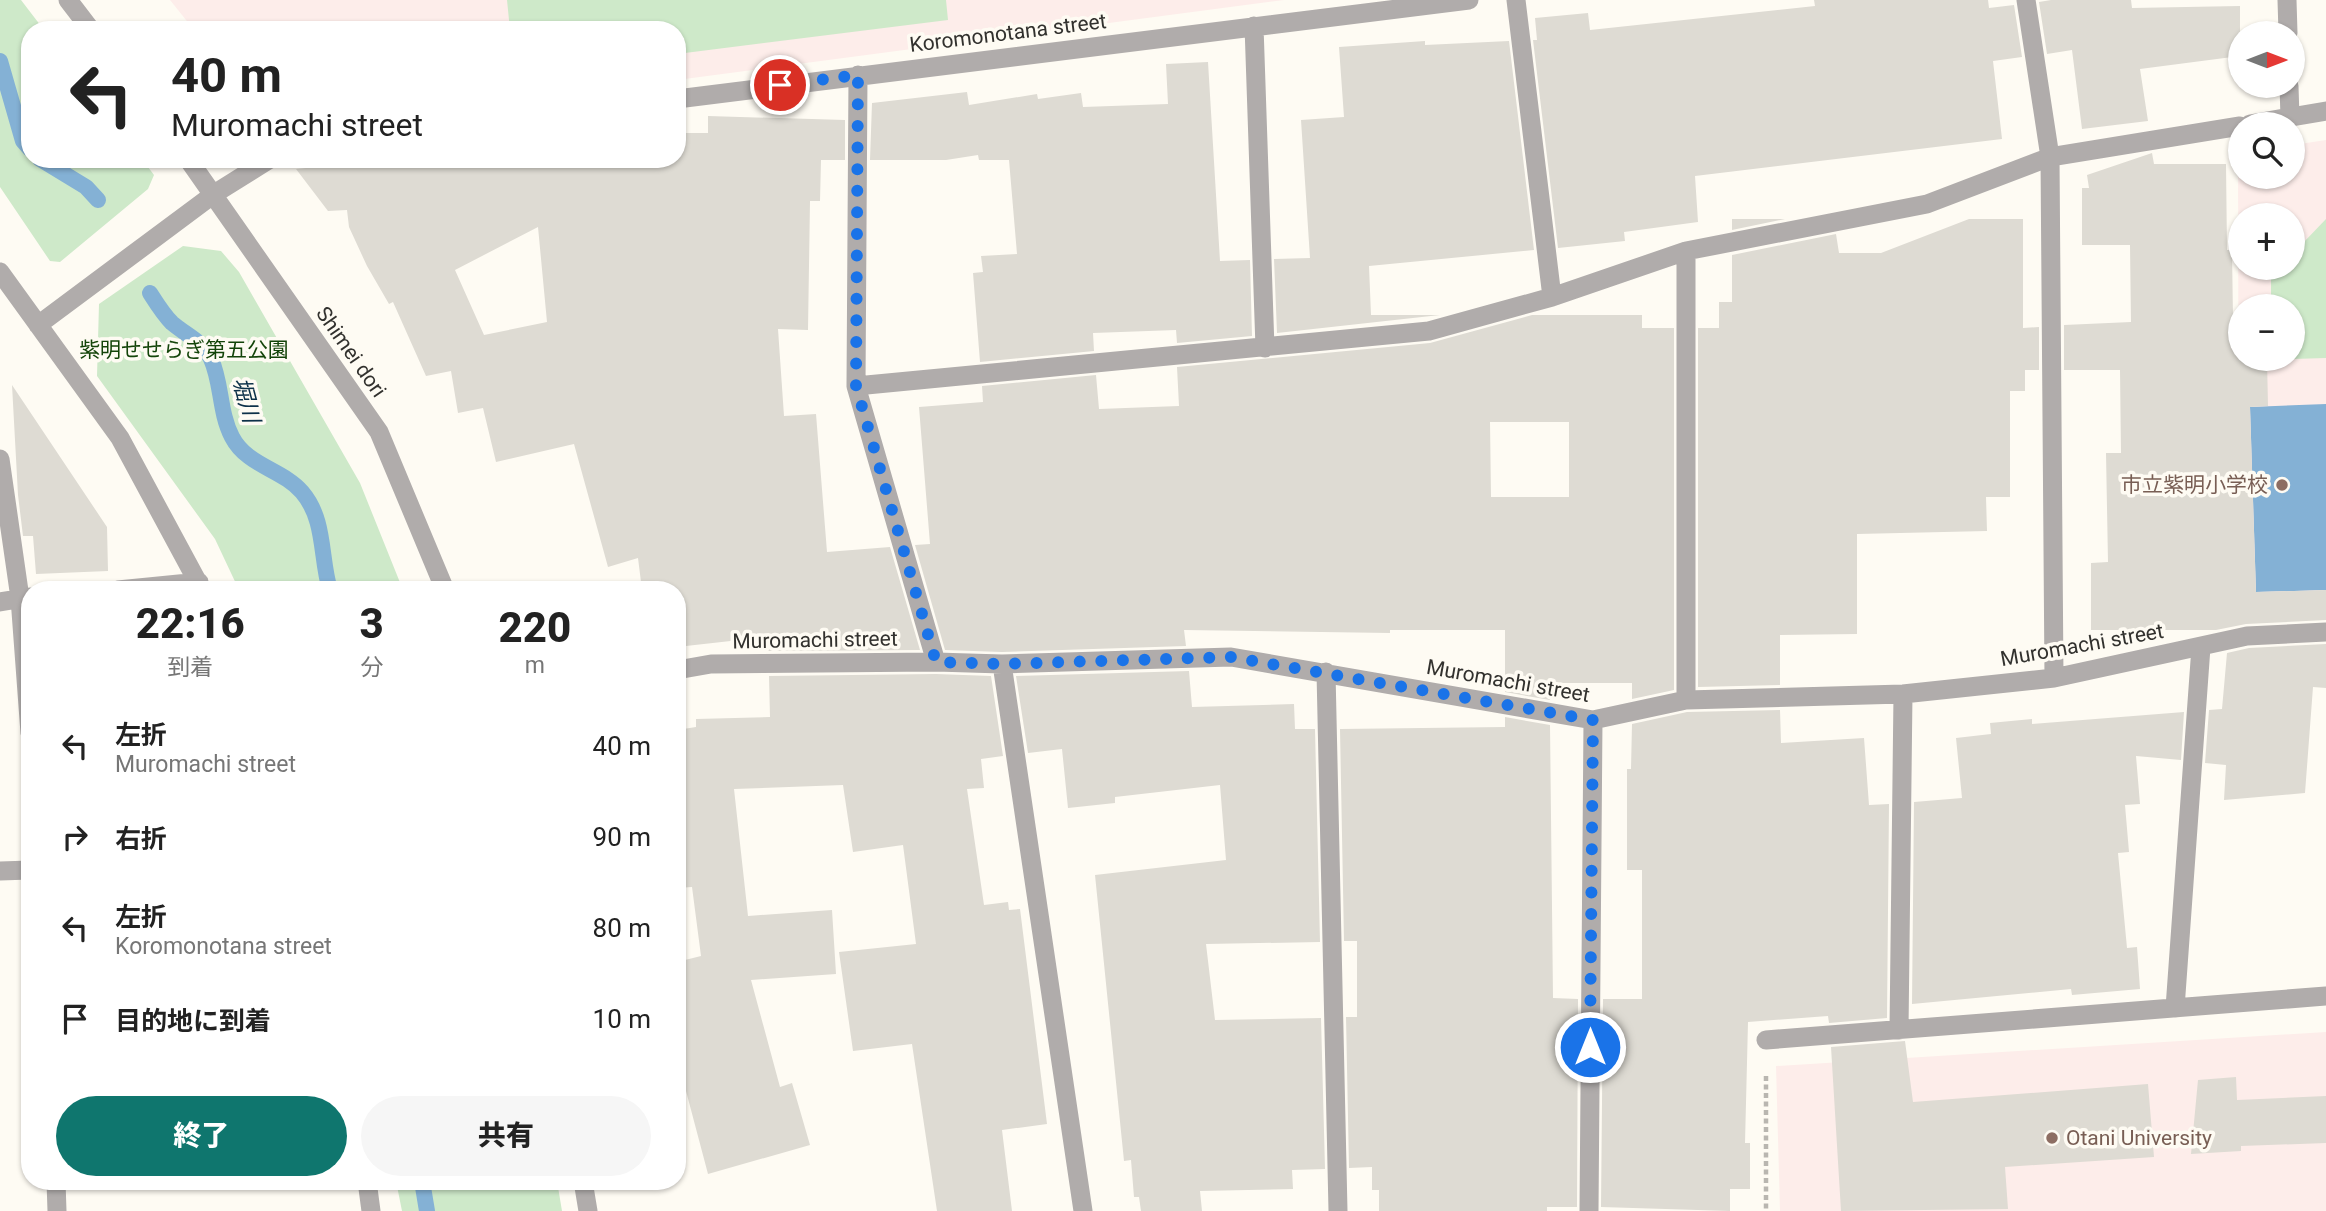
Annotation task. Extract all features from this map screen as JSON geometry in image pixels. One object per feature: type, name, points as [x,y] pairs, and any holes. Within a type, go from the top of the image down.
[{"type":"street","points":[[68,0],[84,21]]},
{"type":"street","name":"Koromonotana street","points":[[686,98],[1469,0]]},
{"type":"street","points":[[1516,0],[1552,297]]},
{"type":"street","points":[[2026,0],[2050,157],[2054,678]]},
{"type":"street","points":[[2287,0],[2288,21]]},
{"type":"street","points":[[1254,26],[1265,348]]},
{"type":"street","points":[[858,75],[856,386],[936,662]]},
{"type":"street","points":[[2305,115],[2326,111]]},
{"type":"street","points":[[856,386],[1429,331],[1552,297],[1686,251],[1927,204],[2050,157],[2228,128]]},
{"type":"street","name":"Shimei dori","points":[[195,168],[379,432],[441,581]]},
{"type":"street","points":[[38,325],[214,194],[256,168]]},
{"type":"street","points":[[1686,251],[1686,700]]},
{"type":"street","points":[[0,272],[120,438],[197,581]]},
{"type":"street","points":[[0,460],[22,581]]},
{"type":"street","points":[[0,602],[21,599]]},
{"type":"street","name":"Muromachi street","points":[[686,668],[711,664],[1002,664],[1231,657],[1593,720],[1686,700],[1903,694],[2054,678],[2247,636],[2326,632]]},
{"type":"street","points":[[2175,1008],[2201,646]]},
{"type":"street","points":[[1002,664],[1083,1211]]},
{"type":"street","points":[[1326,672],[1338,1211]]},
{"type":"street","points":[[1899,1030],[1903,694]]},
{"type":"street","points":[[1589,1211],[1593,720]]},
{"type":"street","points":[[0,871],[21,870]]},
{"type":"street","points":[[1766,1040],[2326,996]]},
{"type":"street","points":[[56,1190],[57,1211]]},
{"type":"street","points":[[368,1190],[371,1211]]},
{"type":"street","points":[[584,1190],[588,1211]]},
{"type":"path","points":[[1766,1040],[1766,1211]]},
{"type":"shaded area","points":[[170,0],[1284,0],[686,79],[686,21],[187,21]]},
{"type":"shaded area","name":"市立紫明小学校","points":[[2326,140],[2326,612],[2239,615],[2238,371],[2305,371],[2305,294],[2238,294],[2238,280],[2305,280],[2305,203],[2238,203],[2238,189],[2305,189],[2305,143]]},
{"type":"shaded area","name":"Otani University","points":[[2326,1032],[2326,1211],[1780,1211],[1776,1066]]},
{"type":"green space","points":[[0,0],[21,0],[37,21],[21,21],[21,168],[149,168],[154,175],[148,189],[60,262],[50,261],[0,187]]},
{"type":"green space","points":[[507,0],[946,0],[948,20],[686,53],[686,21],[509,21]]},
{"type":"green space","points":[[2326,219],[2326,358],[2305,359],[2305,294],[2271,294],[2271,280],[2305,280],[2305,241]]},
{"type":"green space","name":"紫明せせらぎ第五公園","points":[[183,246],[221,251],[239,272],[360,483],[399,581],[235,581],[215,539],[97,376],[99,304]]},
{"type":"green space","points":[[398,1190],[558,1190],[562,1211],[402,1211]]},
{"type":"water","points":[[2326,404],[2326,590],[2256,592],[2250,407]]},
{"type":"building","points":[[1814,0],[1988,0],[1989,8],[2014,5],[2022,57],[1993,61],[2002,139],[1695,176],[1698,222],[1624,232],[1625,241],[1558,248],[1533,40],[1537,40],[1535,18],[1588,13],[1590,30],[1815,6]]},
{"type":"building","points":[[2131,0],[2132,8],[2240,6],[2240,21],[2228,21],[2228,58],[2140,69],[2148,121],[2082,129],[2072,50],[2047,54],[2039,2]]},
{"type":"building","points":[[1425,41],[1425,45],[1509,41],[1534,250],[1369,266],[1371,315],[1440,315],[1277,333],[1274,259],[1310,258],[1301,120],[1344,117],[1339,47]]},
{"type":"building","points":[[1208,62],[1220,261],[1250,260],[1252,336],[1177,343],[1176,330],[1093,333],[1094,351],[980,362],[973,273],[983,272],[981,256],[1017,254],[1009,160],[979,160],[978,155],[946,160],[870,160],[872,103],[967,92],[969,105],[1037,94],[1038,99],[1081,93],[1083,107],[1168,104],[1166,64]]},
{"type":"building","points":[[708,116],[845,120],[845,160],[821,160],[820,201],[810,201],[808,330],[778,329],[784,416],[816,414],[827,552],[890,547],[920,650],[768,651],[767,637],[686,646],[686,581],[641,581],[638,558],[608,567],[574,444],[496,462],[483,408],[458,413],[451,371],[426,376],[393,302],[389,304],[367,266],[349,227],[347,210],[328,211],[296,169],[686,168],[686,133],[708,133]],"holes":[[[538,227],[547,322],[484,335],[455,270]]]},
{"type":"building","points":[[2152,153],[2154,164],[2226,164],[2228,280],[2232,280],[2233,294],[2228,294],[2228,371],[2267,371],[2268,406],[2250,407],[2256,592],[2326,590],[2326,620],[2246,624],[2216,630],[2091,630],[2091,563],[2108,562],[2106,453],[2121,453],[2120,370],[2064,370],[2064,325],[2131,322],[2130,245],[2082,245],[2082,188],[2089,188],[2087,175]]},
{"type":"building","points":[[1732,219],[1785,219],[1732,230]]},
{"type":"building","points":[[1969,219],[2023,219],[2023,328],[2039,327],[2039,370],[2025,370],[2025,391],[2010,391],[2010,497],[1986,497],[1987,531],[1857,534],[1857,634],[1780,635],[1780,685],[1698,687],[1698,328],[1719,328],[1719,302],[1732,302],[1732,255],[1836,234],[1839,253],[1881,253]]},
{"type":"building","points":[[1532,315],[1642,315],[1642,328],[1674,328],[1674,690],[1632,699],[1632,683],[1550,683],[1550,700],[1505,692],[1505,630],[1390,630],[1390,633],[1184,630],[1186,646],[1002,652],[945,650],[915,545],[930,544],[919,407],[983,402],[982,386],[1096,375],[1099,409],[1179,406],[1177,367],[1430,343]],"holes":[[[1490,422],[1569,422],[1569,497],[1491,497]]]},
{"type":"building","points":[[12,385],[107,527],[108,571],[36,574],[33,536],[23,536]]},
{"type":"building","points":[[2326,644],[2326,688],[2313,687],[2305,793],[2224,800],[2226,765],[2205,763],[2209,710],[2222,709],[2227,653],[2249,648]]},
{"type":"building","points":[[1189,671],[1192,707],[1294,704],[1295,729],[1315,729],[1320,942],[1206,944],[1215,1020],[1321,1018],[1325,1169],[1292,1170],[1293,1189],[1200,1191],[1202,1211],[1141,1211],[1139,1197],[1134,1197],[1131,1160],[1124,1161],[1095,875],[1226,860],[1220,785],[1115,797],[1115,803],[1068,808],[1062,749],[1028,753],[1016,676]]},
{"type":"building","points":[[769,676],[991,676],[1003,756],[981,759],[984,788],[967,789],[984,905],[1008,902],[1009,910],[1020,909],[1047,1124],[1002,1130],[1012,1211],[937,1211],[912,1044],[853,1051],[839,952],[916,944],[903,845],[853,852],[843,785],[734,789],[748,916],[832,910],[836,974],[751,980],[780,1087],[792,1083],[810,1145],[708,1174],[686,1091],[686,960],[701,956],[692,887],[686,887],[686,729],[696,727],[696,719],[770,717]]},
{"type":"building","points":[[1780,710],[1781,743],[1864,738],[1869,805],[1889,804],[1887,1018],[1829,1023],[1828,1016],[1748,1022],[1745,1143],[1750,1143],[1750,1189],[1730,1189],[1730,1211],[1601,1207],[1603,999],[1642,999],[1642,870],[1627,870],[1627,769],[1631,769],[1632,724],[1687,712]]},
{"type":"building","points":[[2184,712],[2181,760],[2136,756],[2140,804],[2125,805],[2129,852],[2118,853],[2127,948],[2137,947],[2140,989],[2072,995],[2071,989],[1912,1004],[1914,802],[1962,798],[1956,738],[1991,734],[1990,723],[2032,719],[2032,724]]},
{"type":"building","points":[[1505,717],[1550,725],[1553,998],[1578,999],[1577,1207],[1547,1207],[1547,1211],[1379,1211],[1379,1190],[1372,1190],[1372,1167],[1349,1168],[1346,1017],[1357,1017],[1357,941],[1344,941],[1340,729],[1505,727]]},
{"type":"building","points":[[1905,1041],[1913,1102],[2148,1084],[2154,1157],[2005,1167],[2008,1209],[1841,1211],[1831,1047]]},
{"type":"building","points":[[2236,1077],[2237,1100],[2326,1096],[2326,1143],[2241,1146],[2241,1151],[2191,1154],[2198,1080]]},
{"type":"waterway","name":"堀川","points":[[0,61],[21,134]]},
{"type":"waterway","name":"堀川","points":[[55,168],[86,187],[98,200]]},
{"type":"waterway","name":"堀川","points":[[150,293],[172,323],[208,353],[215,368],[228,427],[238,447],[255,461],[294,484],[310,503],[319,527],[328,581]]},
{"type":"waterway","name":"堀川","points":[[424,1190],[427,1211]]},
{"type":"place","name":"市立紫明小学校","points":[[2282,485]]},
{"type":"place","name":"Otani University","points":[[2052,1138]]},
{"type":"route","points":[[780,85],[858,75],[856,386],[936,662],[1002,664],[1231,657],[1593,720],[1590,1047]]}]
